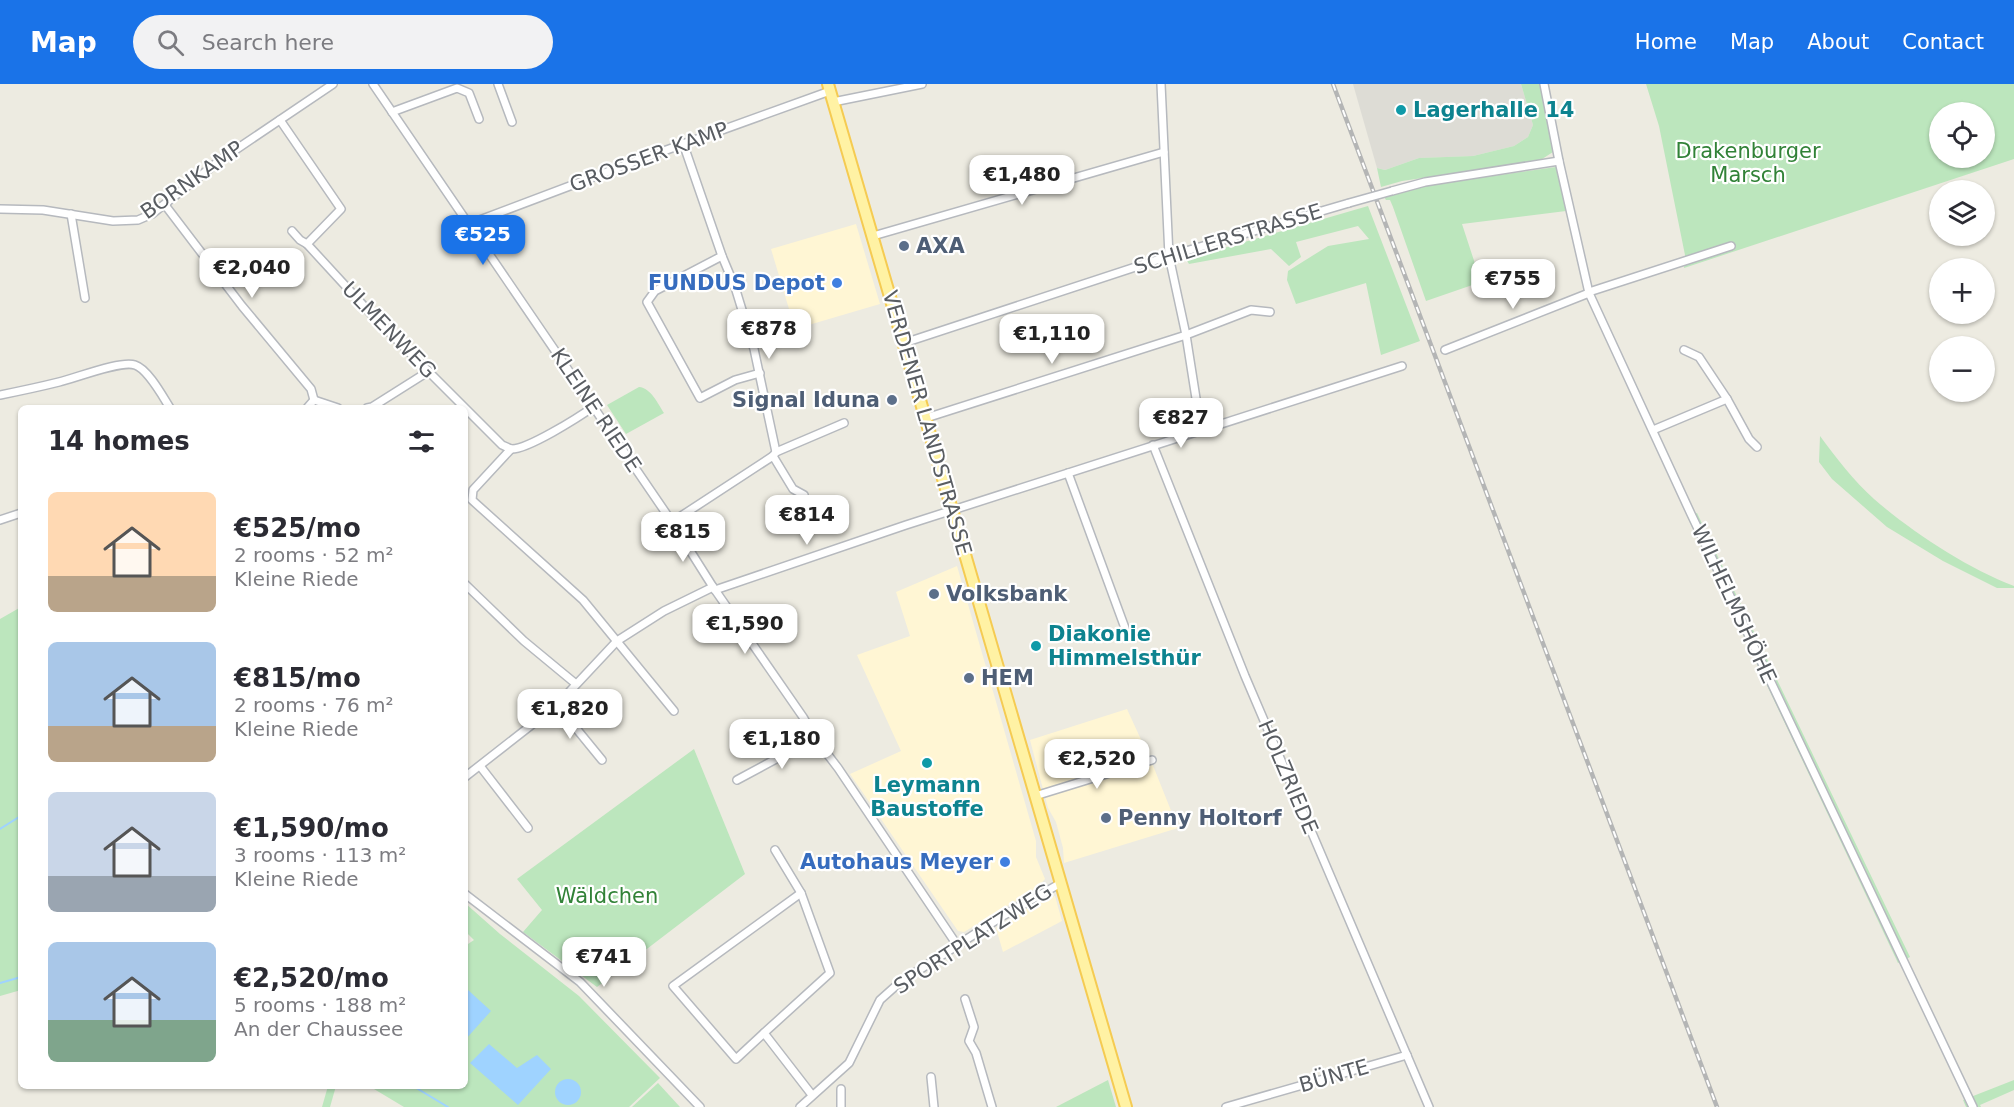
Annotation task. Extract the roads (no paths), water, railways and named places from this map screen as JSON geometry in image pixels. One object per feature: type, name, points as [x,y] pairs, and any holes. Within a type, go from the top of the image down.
[{"type":"main road","name":"VERDENER LANDSTRASSE","points":[[830,93],[1126,1107]]},
{"type":"street","name":"BORNKAMP","points":[[0,209],[43,210],[124,222],[145,217],[165,204],[219,160],[333,84]]},
{"type":"street","name":"KLEINE RIEDE","points":[[373,84],[957,945]]},
{"type":"street","points":[[498,84],[512,122]]},
{"type":"street","name":"GROSSER KAMP","points":[[469,224],[683,143],[830,93],[922,84]]},
{"type":"street","points":[[1161,84],[1168,256],[1186,335],[1201,430]]},
{"type":"street","name":"WILHELMSHÖHE","points":[[1545,84],[1559,161],[1589,293],[1973,1107]]},
{"type":"street","points":[[392,112],[457,88],[469,93],[480,119]]},
{"type":"street","points":[[280,120],[341,209],[307,244]]},
{"type":"street","points":[[683,143],[735,287],[760,374],[775,454],[793,489],[804,495]]},
{"type":"street","points":[[873,236],[1164,152]]},
{"type":"street","name":"SCHILLERSTRASSE","points":[[904,343],[1168,256],[1392,191],[1425,182],[1559,161]]},
{"type":"street","points":[[165,204],[242,306],[311,389],[314,400],[310,405]]},
{"type":"street","points":[[71,214],[85,298]]},
{"type":"street","name":"ULMENWEG","points":[[292,231],[463,405]]},
{"type":"street","points":[[1445,350],[1589,293],[1731,246]]},
{"type":"street","points":[[722,256],[655,291],[646,302],[700,398],[735,380],[760,374]]},
{"type":"street","points":[[926,418],[1186,335],[1251,310],[1270,312]]},
{"type":"street","points":[[1684,350],[1699,357],[1727,399],[1749,439],[1757,447]]},
{"type":"street","points":[[0,395],[123,364],[135,365],[149,377],[168,405]]},
{"type":"street","points":[[468,775],[557,705],[617,641],[664,611],[714,589],[1402,366]]},
{"type":"street","points":[[375,405],[429,371]]},
{"type":"street","points":[[1653,430],[1727,399]]},
{"type":"street","points":[[314,400],[330,405]]},
{"type":"street","points":[[593,407],[556,430],[511,449],[473,490],[472,500],[583,600],[674,711]]},
{"type":"street","name":"ULMENWEG","points":[[468,411],[502,445],[511,449]]},
{"type":"street","points":[[672,522],[775,454],[844,423]]},
{"type":"street","name":"HOLZRIEDE","points":[[1153,445],[1245,676],[1429,1107]]},
{"type":"street","points":[[1068,473],[1125,628]]},
{"type":"street","points":[[0,520],[18,514]]},
{"type":"street","points":[[468,587],[524,641],[576,684]]},
{"type":"street","points":[[557,705],[602,760]]},
{"type":"street","points":[[736,780],[815,738]]},
{"type":"street","points":[[1035,796],[1152,760]]},
{"type":"street","points":[[480,766],[528,828]]},
{"type":"street","points":[[775,850],[801,893],[830,973],[736,1059],[673,986],[801,893]]},
{"type":"street","name":"SPORTPLATZWEG","points":[[800,1107],[849,1063],[880,1000],[899,983],[957,945],[1061,883]]},
{"type":"street","points":[[468,896],[580,982],[700,1107]]},
{"type":"street","points":[[965,999],[974,1027],[969,1041],[976,1053],[992,1107]]},
{"type":"street","points":[[764,1033],[812,1095]]},
{"type":"street","name":"BÜNTE","points":[[1226,1107],[1407,1055]]},
{"type":"street","points":[[931,1077],[934,1107]]},
{"type":"street","points":[[841,1089],[841,1107]]},
{"type":"water","points":[[468,990],[491,1011],[468,1037]]},
{"type":"water","points":[[489,1044],[517,1068],[537,1055],[551,1069],[518,1105],[470,1063]]},
{"type":"water","points":[[568,1079],[577,1083],[581,1092],[577,1101],[568,1105],[559,1101],[555,1092],[559,1083]]},
{"type":"waterway","points":[[0,829],[18,818]]},
{"type":"waterway","points":[[0,983],[18,978]]},
{"type":"waterway","points":[[418,1089],[448,1107]]},
{"type":"railway","points":[[1333,84],[1717,1107]]},
{"type":"place","name":"Lagerhalle 14","points":[[1401,110]]},
{"type":"place","name":"AXA","points":[[904,246]]},
{"type":"place","name":"FUNDUS Depot","points":[[837,283]]},
{"type":"place","name":"Signal Iduna","points":[[892,400]]},
{"type":"place","name":"Volksbank","points":[[934,594]]},
{"type":"place","name":"Diakonie Himmelsthür","points":[[1036,646]]},
{"type":"place","name":"HEM","points":[[969,678]]},
{"type":"place","name":"Leymann Baustoffe","points":[[927,763]]},
{"type":"place","name":"Penny Holtorf","points":[[1106,818]]},
{"type":"place","name":"Autohaus Meyer","points":[[1005,862]]},
{"type":"park label","name":"Drakenburger Marsch","points":[[1748,163]]},
{"type":"park label","name":"Wäldchen","points":[[607,896]]}]
